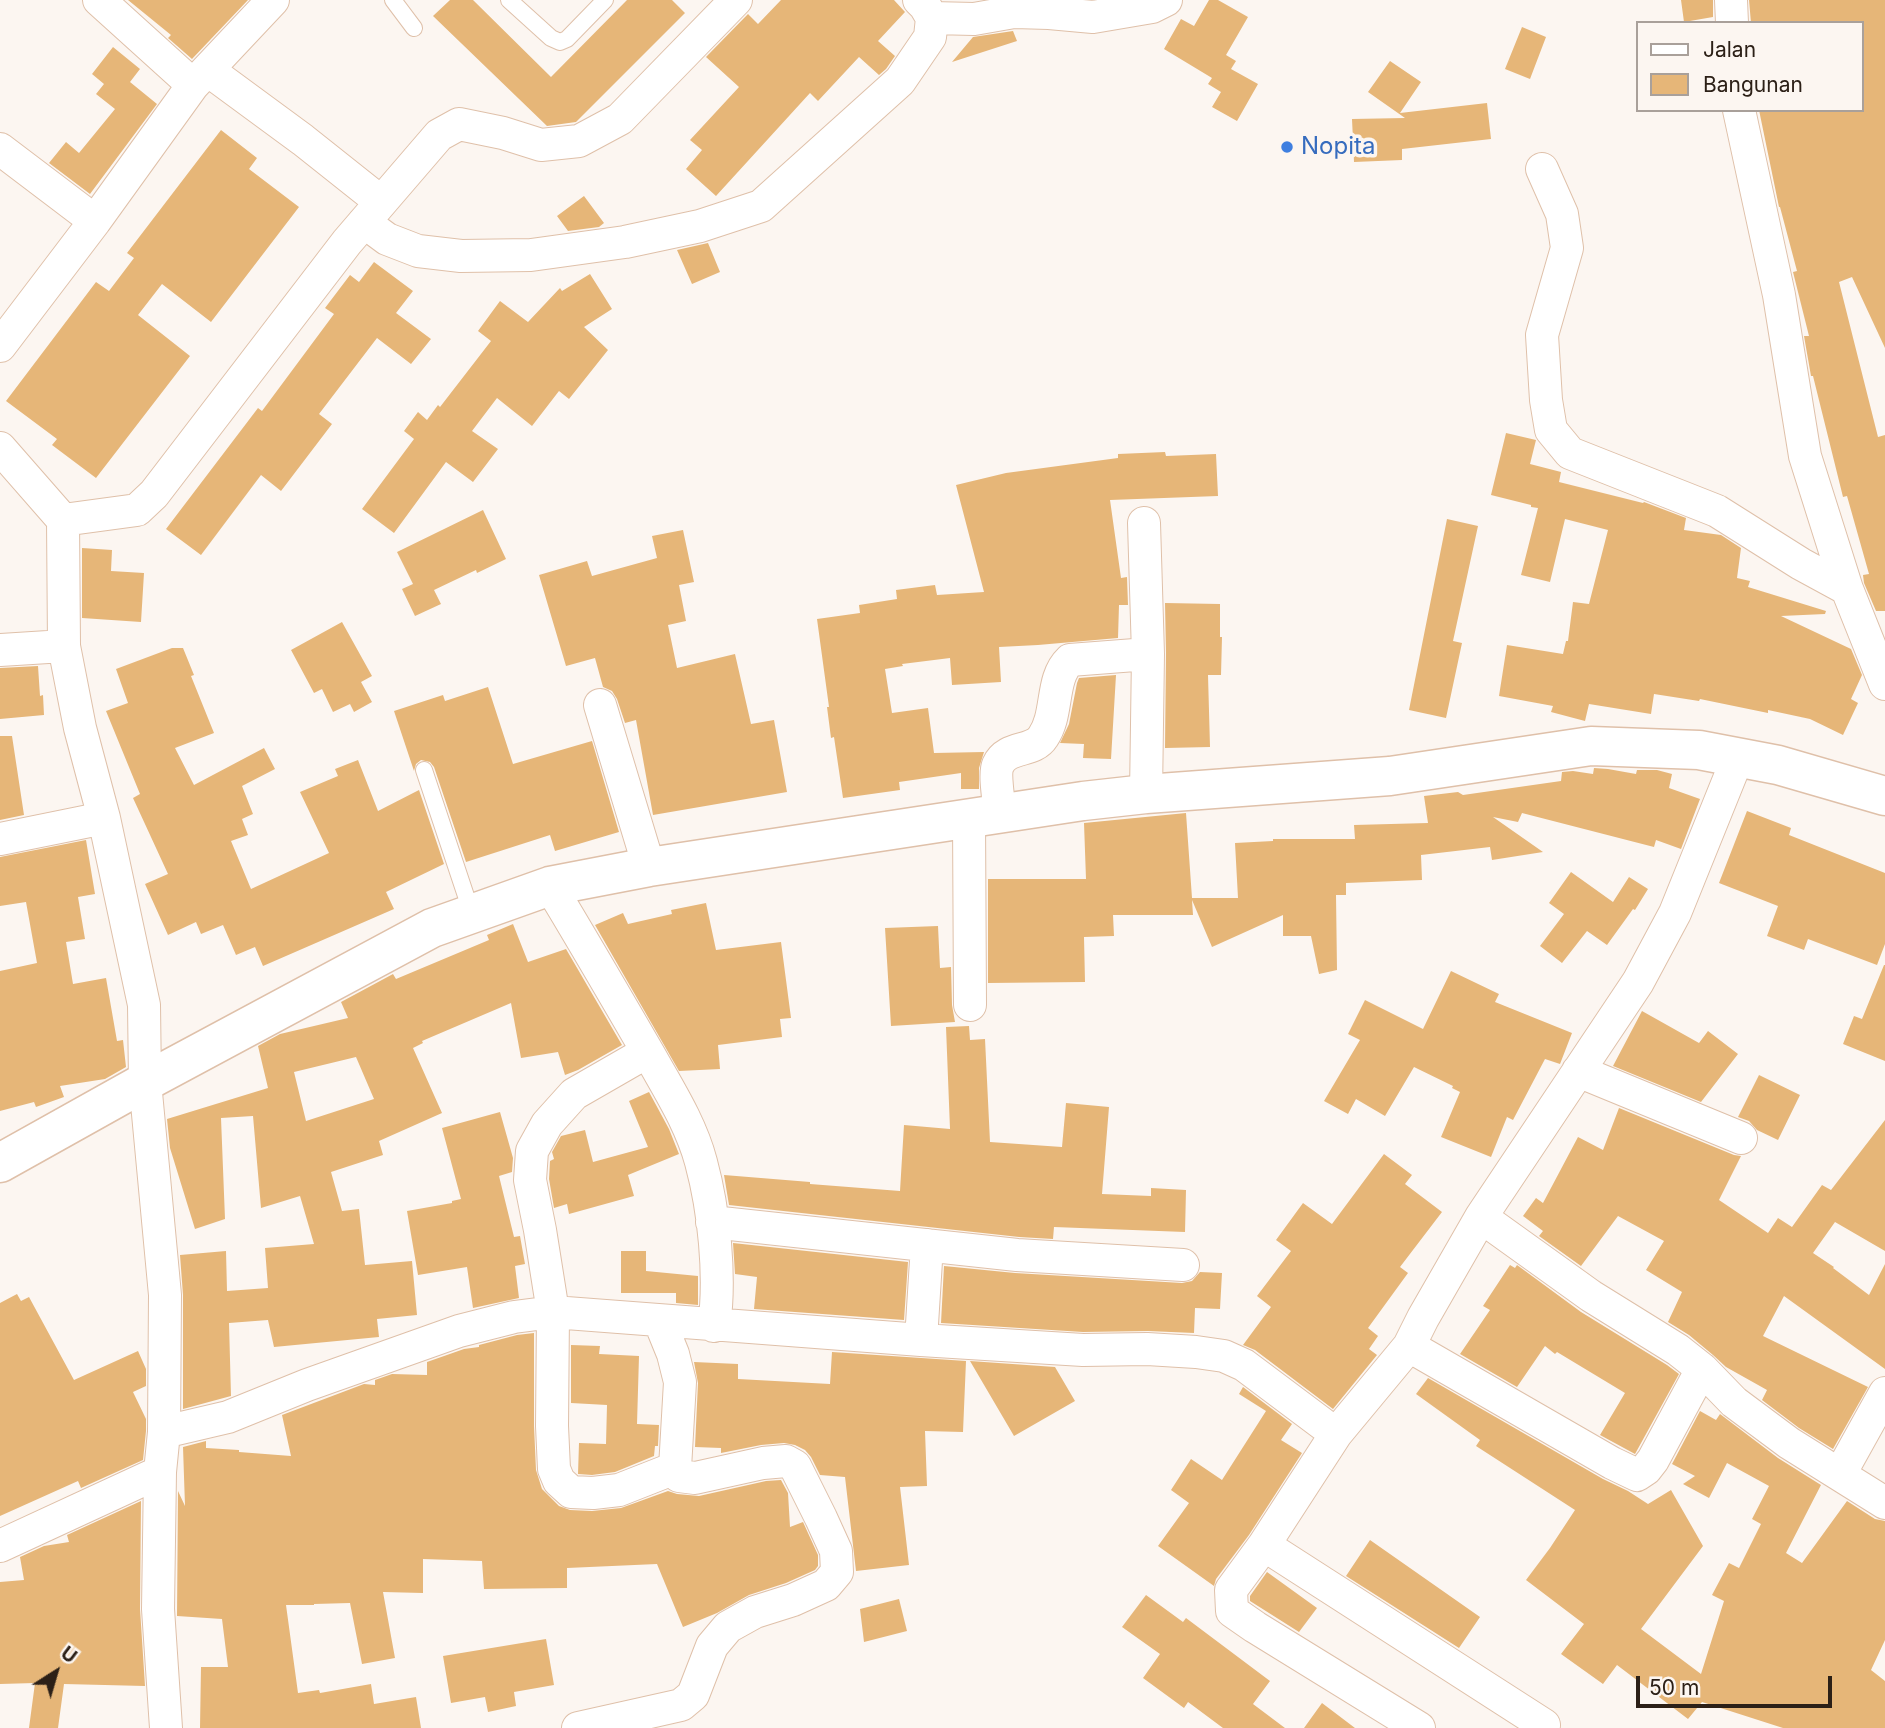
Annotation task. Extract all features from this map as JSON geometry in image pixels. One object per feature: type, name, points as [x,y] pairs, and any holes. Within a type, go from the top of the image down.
[{"type":"street","points":[[99,0],[200,77],[303,140],[372,212],[387,239],[418,251],[461,256],[531,255],[625,242],[700,226],[761,206],[900,81],[930,37],[925,9],[974,19],[1014,12],[1093,17],[1152,7],[1166,0]]},
{"type":"street","points":[[0,346],[200,77],[273,0]]},
{"type":"street","points":[[63,520],[137,510],[154,494],[372,212],[439,135],[458,124],[503,133],[541,145],[579,141],[620,119],[736,0]]},
{"type":"street","points":[[1731,0],[1732,21]]},
{"type":"street","points":[[1739,112],[1779,295],[1805,456],[1847,589],[1885,684]]},
{"type":"street","points":[[0,149],[95,221]]},
{"type":"street","points":[[1542,169],[1562,214],[1567,248],[1542,335],[1550,430],[1570,453],[1717,511],[1801,564],[1847,589]]},
{"type":"street","points":[[1,450],[63,520],[64,646],[80,728],[104,818],[144,1005],[145,1082],[165,1295],[158,1609],[166,1728]]},
{"type":"street","points":[[1144,523],[1148,654],[1146,794]]},
{"type":"street","points":[[0,650],[64,646]]},
{"type":"street","points":[[970,1005],[984,816],[997,767],[1010,752],[1034,745],[1042,739],[1051,719],[1060,673],[1069,660],[1148,654]]},
{"type":"street","points":[[600,705],[649,867]]},
{"type":"street","points":[[0,1163],[432,928],[550,886],[649,867],[1083,801],[1390,776],[1591,746],[1699,750],[1778,765],[1885,796]]},
{"type":"street","points":[[1419,1728],[1232,1611],[1231,1590],[1264,1545],[1336,1434],[1409,1346],[1481,1217],[1638,982],[1675,913],[1738,757]]},
{"type":"street","points":[[0,839],[104,818]]},
{"type":"street","points":[[550,886],[687,1123],[701,1161],[712,1222],[718,1300],[714,1326]]},
{"type":"street","points":[[647,1052],[574,1094],[547,1124],[532,1151],[530,1180],[552,1312],[552,1426],[554,1469],[559,1481],[571,1492],[593,1493],[619,1490],[675,1468]]},
{"type":"street","points":[[1578,1070],[1741,1138]]},
{"type":"street","points":[[1481,1217],[1591,1296],[1678,1350],[1702,1369],[1734,1402],[1789,1443],[1885,1503]]},
{"type":"street","points":[[712,1222],[1017,1255],[1183,1265]]},
{"type":"street","points":[[921,1340],[928,1245]]},
{"type":"street","points":[[164,1432],[228,1416],[459,1331],[514,1317],[552,1312],[921,1340],[1083,1350],[1147,1349],[1224,1356],[1244,1365],[1336,1434]]},
{"type":"street","points":[[578,1728],[681,1705],[693,1695],[712,1646],[728,1627],[755,1612],[793,1600],[826,1585],[837,1572],[836,1552],[795,1466],[786,1461],[695,1478],[679,1476],[675,1468],[680,1382],[673,1354],[660,1322]]},
{"type":"street","points":[[1409,1346],[1637,1475],[1653,1460],[1702,1369]]},
{"type":"street","points":[[1840,1474],[1885,1394]]},
{"type":"street","points":[[0,1546],[160,1472]]},
{"type":"street","points":[[1264,1545],[1544,1725]]},
{"type":"lane","points":[[393,0],[414,28]]},
{"type":"lane","points":[[509,0],[551,38],[560,42],[567,39],[605,0]]},
{"type":"lane","points":[[424,770],[472,915]]},
{"type":"building","points":[[128,0],[248,0],[192,59],[168,38],[171,35]]},
{"type":"building","points":[[450,0],[473,0],[551,77],[627,0],[672,0],[685,13],[576,122],[547,126],[433,16]]},
{"type":"building","points":[[781,0],[894,0],[905,12],[878,41],[895,56],[879,75],[859,57],[818,101],[810,93],[716,196],[686,169],[702,150],[690,140],[739,87],[706,57],[748,14],[758,24]]},
{"type":"building","points":[[1209,0],[1218,0],[1248,17],[1226,55],[1236,61],[1231,69],[1258,84],[1237,121],[1212,107],[1221,92],[1208,84],[1212,78],[1164,49],[1181,19],[1194,26]]},
{"type":"building","points":[[1681,0],[1713,0],[1713,17],[1684,21]]},
{"type":"building","points":[[1749,0],[1885,0],[1885,348],[1852,277],[1839,282],[1878,437],[1885,435],[1885,611],[1876,611],[1864,583],[1863,575],[1869,574],[1847,496],[1843,497],[1811,376],[1804,336],[1809,336],[1793,272],[1797,271],[1779,207],[1759,112],[1864,112],[1864,21],[1751,21]]},
{"type":"building","points":[[1522,27],[1546,37],[1530,79],[1505,69]]},
{"type":"building","points":[[1013,31],[1017,41],[952,62],[973,37]]},
{"type":"building","points":[[113,47],[140,69],[130,82],[157,104],[90,194],[49,163],[66,142],[79,153],[115,109],[96,94],[104,84],[92,74]]},
{"type":"building","points":[[1390,61],[1421,82],[1400,113],[1487,103],[1491,139],[1402,149],[1402,160],[1354,162],[1352,119],[1405,118],[1368,92]]},
{"type":"building","points":[[221,130],[257,158],[249,169],[299,207],[211,322],[162,284],[138,315],[190,356],[96,478],[52,445],[57,439],[6,401],[96,282],[109,291],[134,258],[127,253]]},
{"type":"building","points":[[584,196],[604,223],[599,227],[568,231],[557,216]]},
{"type":"building","points":[[708,243],[720,272],[692,284],[677,250]]},
{"type":"building","points":[[374,262],[413,291],[396,313],[431,339],[411,364],[377,338],[319,414],[332,424],[281,491],[261,475],[201,555],[166,529],[258,408],[262,411],[334,314],[325,308],[350,275],[359,282]]},
{"type":"building","points":[[590,274],[612,309],[584,327],[608,350],[569,399],[559,391],[532,426],[497,398],[472,431],[498,449],[473,482],[446,462],[394,533],[362,509],[414,439],[404,431],[418,412],[427,420],[491,341],[478,331],[500,301],[528,322],[560,288],[562,291]]},
{"type":"building","points":[[1506,433],[1536,440],[1530,464],[1561,472],[1559,482],[1644,502],[1686,518],[1684,530],[1721,535],[1741,548],[1737,578],[1750,581],[1748,587],[1826,611],[1825,614],[1781,616],[1851,649],[1862,675],[1851,699],[1858,703],[1843,735],[1810,719],[1700,699],[1654,694],[1651,714],[1589,704],[1585,721],[1551,712],[1553,706],[1499,696],[1507,645],[1563,654],[1568,641],[1573,602],[1589,604],[1608,530],[1565,519],[1550,582],[1521,575],[1538,508],[1491,495]]},
{"type":"building","points":[[1165,452],[1166,456],[1216,454],[1218,496],[1110,500],[1121,578],[1127,577],[1128,605],[1119,605],[1118,638],[999,647],[1001,682],[952,685],[950,658],[885,669],[892,713],[928,708],[934,753],[984,752],[979,768],[979,789],[961,789],[961,773],[899,782],[900,790],[843,798],[834,737],[831,738],[817,619],[860,613],[859,605],[897,599],[896,590],[935,585],[937,595],[984,592],[956,485],[1006,473],[1118,458],[1118,454]]},
{"type":"building","points":[[483,510],[506,559],[434,590],[441,604],[415,616],[402,589],[413,584],[397,552]]},
{"type":"building","points":[[1447,519],[1478,526],[1453,641],[1462,643],[1446,718],[1409,710]]},
{"type":"building","points":[[683,530],[694,582],[679,585],[686,621],[668,625],[677,668],[735,654],[751,724],[774,720],[787,792],[653,815],[636,720],[625,723],[617,699],[612,691],[603,687],[595,658],[566,666],[539,575],[587,561],[592,576],[657,558],[652,536]]},
{"type":"building","points":[[82,548],[112,550],[111,571],[144,573],[141,622],[82,618]]},
{"type":"building","points":[[1165,603],[1220,604],[1221,675],[1208,675],[1210,747],[1165,748]]},
{"type":"building","points":[[342,622],[372,676],[361,682],[372,702],[354,712],[350,704],[333,712],[322,689],[314,693],[291,650]]},
{"type":"building","points":[[172,648],[183,648],[214,733],[175,748],[194,785],[264,748],[275,769],[242,786],[253,814],[242,819],[248,835],[231,841],[251,889],[329,853],[300,792],[338,776],[335,769],[358,760],[378,811],[419,790],[444,864],[386,892],[394,909],[263,966],[255,947],[236,955],[223,925],[201,934],[196,922],[168,935],[145,884],[168,874],[133,798],[140,794],[106,711],[128,703],[116,669]]},
{"type":"building","points":[[38,666],[44,715],[0,719],[0,668]]},
{"type":"building","points":[[1116,675],[1111,759],[1083,758],[1084,744],[1060,743],[1069,724],[1077,683],[1079,678]]},
{"type":"building","points":[[488,687],[513,764],[592,741],[619,832],[555,851],[550,835],[466,862],[434,767],[430,762],[421,760],[414,771],[394,711],[443,695],[445,701]]},
{"type":"building","points":[[0,736],[12,736],[24,815],[0,820]]},
{"type":"building","points":[[1594,768],[1636,774],[1637,770],[1657,770],[1672,774],[1669,788],[1700,799],[1681,849],[1656,840],[1654,847],[1522,813],[1518,822],[1493,817],[1543,852],[1492,860],[1490,847],[1421,855],[1422,880],[1346,883],[1346,895],[1336,895],[1337,970],[1319,974],[1311,936],[1283,936],[1283,915],[1212,947],[1192,900],[1193,915],[1113,915],[1114,936],[1084,937],[1085,982],[988,983],[988,879],[1086,879],[1084,823],[1186,813],[1192,898],[1238,898],[1235,843],[1273,839],[1355,839],[1354,825],[1428,823],[1424,796],[1458,792],[1463,795],[1561,781],[1562,772],[1593,774]]},
{"type":"building","points":[[1747,811],[1791,828],[1789,835],[1885,873],[1885,944],[1877,965],[1808,939],[1804,950],[1767,936],[1778,906],[1719,883]]},
{"type":"building","points":[[86,840],[95,894],[78,897],[85,939],[66,942],[73,984],[106,978],[117,1041],[123,1040],[126,1067],[105,1079],[60,1086],[64,1097],[36,1107],[34,1102],[0,1111],[0,971],[37,963],[26,902],[0,906],[0,857]]},
{"type":"building","points":[[1571,872],[1613,902],[1629,877],[1648,889],[1607,945],[1587,931],[1562,963],[1540,946],[1564,914],[1549,903]]},
{"type":"building","points":[[706,903],[716,950],[781,942],[791,1018],[780,1019],[782,1037],[718,1045],[720,1069],[679,1071],[595,925],[623,913],[628,924],[672,914],[671,910]]},
{"type":"building","points":[[513,924],[528,962],[566,949],[622,1045],[565,1075],[558,1052],[521,1058],[511,1003],[422,1041],[423,1043],[413,1048],[442,1113],[379,1141],[383,1155],[331,1172],[342,1211],[359,1209],[365,1265],[412,1261],[417,1315],[377,1319],[379,1337],[274,1347],[268,1320],[229,1323],[231,1396],[183,1409],[183,1295],[180,1255],[226,1251],[227,1291],[268,1288],[265,1248],[314,1244],[300,1196],[261,1208],[253,1116],[221,1118],[225,1219],[195,1229],[170,1148],[167,1119],[268,1088],[258,1046],[280,1034],[348,1018],[341,1002],[393,974],[396,979],[489,940],[487,935]],"holes":[[[356,1057],[374,1099],[306,1121],[294,1072]]]},
{"type":"building","points":[[938,926],[940,968],[951,967],[955,1022],[891,1026],[885,928]]},
{"type":"building","points":[[1884,965],[1885,1061],[1843,1044],[1854,1016],[1862,1019]]},
{"type":"building","points":[[1451,971],[1499,994],[1495,1002],[1572,1033],[1560,1064],[1545,1059],[1513,1120],[1507,1117],[1491,1157],[1441,1137],[1460,1092],[1414,1067],[1385,1116],[1356,1099],[1348,1114],[1324,1101],[1360,1040],[1348,1034],[1365,1000],[1423,1029]]},
{"type":"building","points":[[1642,1011],[1699,1043],[1708,1031],[1738,1054],[1701,1102],[1613,1066]]},
{"type":"building","points":[[969,1026],[970,1040],[985,1039],[990,1142],[1062,1147],[1066,1103],[1109,1107],[1102,1194],[1151,1196],[1151,1188],[1186,1190],[1185,1232],[1054,1227],[1053,1239],[1019,1237],[729,1205],[724,1175],[900,1191],[904,1125],[950,1129],[946,1027]]},
{"type":"building","points":[[1759,1075],[1800,1095],[1778,1140],[1738,1117]]},
{"type":"building","points":[[649,1092],[679,1154],[628,1175],[634,1196],[569,1214],[567,1204],[554,1208],[549,1179],[550,1161],[554,1159],[552,1152],[561,1136],[585,1130],[593,1162],[648,1147],[629,1101]]},
{"type":"building","points":[[1619,1108],[1741,1156],[1719,1200],[1768,1233],[1778,1218],[1792,1227],[1822,1185],[1831,1190],[1885,1120],[1885,1251],[1835,1222],[1813,1253],[1869,1295],[1885,1264],[1885,1369],[1784,1296],[1763,1336],[1868,1387],[1833,1449],[1762,1400],[1767,1390],[1726,1367],[1689,1335],[1668,1322],[1682,1292],[1646,1270],[1664,1241],[1618,1216],[1581,1266],[1539,1236],[1543,1231],[1523,1216],[1536,1198],[1543,1203],[1578,1137],[1603,1150]]},
{"type":"building","points":[[500,1112],[513,1158],[512,1172],[499,1176],[514,1237],[520,1236],[525,1264],[515,1266],[519,1298],[473,1308],[467,1267],[418,1275],[407,1211],[461,1199],[442,1128]]},
{"type":"building","points":[[1384,1154],[1412,1175],[1405,1184],[1442,1212],[1400,1267],[1408,1273],[1368,1328],[1378,1336],[1369,1349],[1377,1355],[1333,1409],[1255,1350],[1243,1345],[1271,1307],[1257,1296],[1291,1251],[1276,1240],[1303,1203],[1332,1224]]},
{"type":"building","points":[[733,1243],[908,1262],[904,1320],[754,1309],[757,1277],[735,1274]]},
{"type":"building","points":[[621,1251],[646,1251],[646,1271],[698,1276],[698,1305],[676,1303],[676,1293],[621,1293]]},
{"type":"building","points":[[1510,1265],[1515,1268],[1517,1265],[1581,1312],[1679,1374],[1635,1454],[1600,1435],[1625,1393],[1557,1352],[1555,1354],[1545,1346],[1517,1387],[1460,1354],[1490,1310],[1483,1306]]},
{"type":"building","points":[[944,1266],[1182,1283],[1192,1281],[1200,1272],[1222,1273],[1220,1309],[1195,1308],[1194,1333],[1083,1332],[941,1323]]},
{"type":"building","points":[[17,1294],[21,1301],[29,1297],[74,1380],[138,1351],[146,1369],[146,1386],[133,1392],[146,1419],[146,1431],[143,1460],[81,1488],[78,1481],[0,1516],[0,1303]]},
{"type":"building","points":[[534,1333],[536,1470],[542,1489],[559,1506],[570,1510],[592,1511],[621,1508],[668,1491],[699,1496],[781,1480],[788,1493],[790,1527],[803,1522],[818,1555],[818,1566],[815,1570],[749,1595],[717,1613],[683,1627],[657,1564],[567,1568],[567,1588],[484,1589],[482,1561],[423,1559],[423,1593],[383,1592],[395,1658],[362,1664],[350,1603],[286,1605],[298,1693],[319,1690],[320,1693],[371,1684],[374,1704],[416,1697],[421,1728],[200,1728],[201,1667],[228,1667],[222,1619],[177,1616],[178,1491],[185,1506],[183,1447],[206,1441],[206,1448],[291,1456],[282,1415],[364,1384],[375,1385],[375,1380],[392,1374],[427,1375],[427,1362],[464,1349]]},
{"type":"building","points":[[571,1345],[600,1346],[599,1354],[639,1356],[637,1424],[659,1425],[658,1446],[655,1446],[654,1456],[615,1472],[578,1474],[579,1443],[606,1444],[607,1405],[571,1403]]},
{"type":"building","points":[[832,1352],[966,1361],[963,1432],[925,1431],[927,1486],[900,1487],[909,1565],[856,1571],[845,1477],[820,1475],[805,1450],[784,1443],[721,1453],[721,1448],[695,1447],[698,1383],[694,1362],[738,1364],[738,1379],[830,1384]]},
{"type":"building","points":[[970,1361],[1055,1367],[1075,1401],[1014,1436]]},
{"type":"building","points":[[1428,1378],[1648,1504],[1671,1490],[1703,1546],[1641,1629],[1701,1674],[1724,1601],[1712,1595],[1729,1563],[1739,1568],[1761,1524],[1752,1519],[1769,1486],[1727,1463],[1709,1498],[1683,1484],[1695,1476],[1672,1464],[1700,1411],[1716,1420],[1720,1414],[1778,1458],[1821,1485],[1786,1553],[1802,1563],[1847,1501],[1875,1519],[1885,1521],[1885,1640],[1871,1670],[1885,1681],[1885,1728],[1783,1728],[1702,1702],[1688,1719],[1617,1665],[1603,1684],[1561,1654],[1584,1624],[1526,1580],[1575,1510],[1476,1446],[1480,1440],[1416,1394]]},
{"type":"building","points":[[1243,1387],[1292,1424],[1281,1440],[1302,1453],[1249,1535],[1216,1579],[1214,1586],[1158,1546],[1189,1503],[1171,1490],[1191,1459],[1222,1480],[1266,1411],[1239,1394]]},
{"type":"building","points":[[141,1501],[140,1609],[145,1686],[64,1684],[58,1728],[29,1728],[35,1683],[0,1684],[0,1582],[24,1580],[20,1557],[44,1546],[69,1542],[67,1535]]},
{"type":"building","points":[[1370,1540],[1480,1617],[1459,1648],[1346,1576]]},
{"type":"building","points":[[1267,1572],[1317,1608],[1299,1632],[1250,1601],[1250,1596]]},
{"type":"building","points":[[1146,1595],[1183,1622],[1186,1618],[1270,1681],[1253,1704],[1285,1728],[1223,1728],[1188,1702],[1184,1708],[1143,1678],[1160,1654],[1122,1627]]},
{"type":"building","points":[[899,1599],[907,1631],[864,1642],[860,1609]]},
{"type":"building","points":[[546,1639],[554,1685],[514,1692],[516,1706],[488,1712],[485,1697],[451,1703],[443,1656]]},
{"type":"building","points":[[1322,1703],[1355,1728],[1304,1728]]},
{"type":"place","name":"Nopita","points":[[1287,147]]}]
